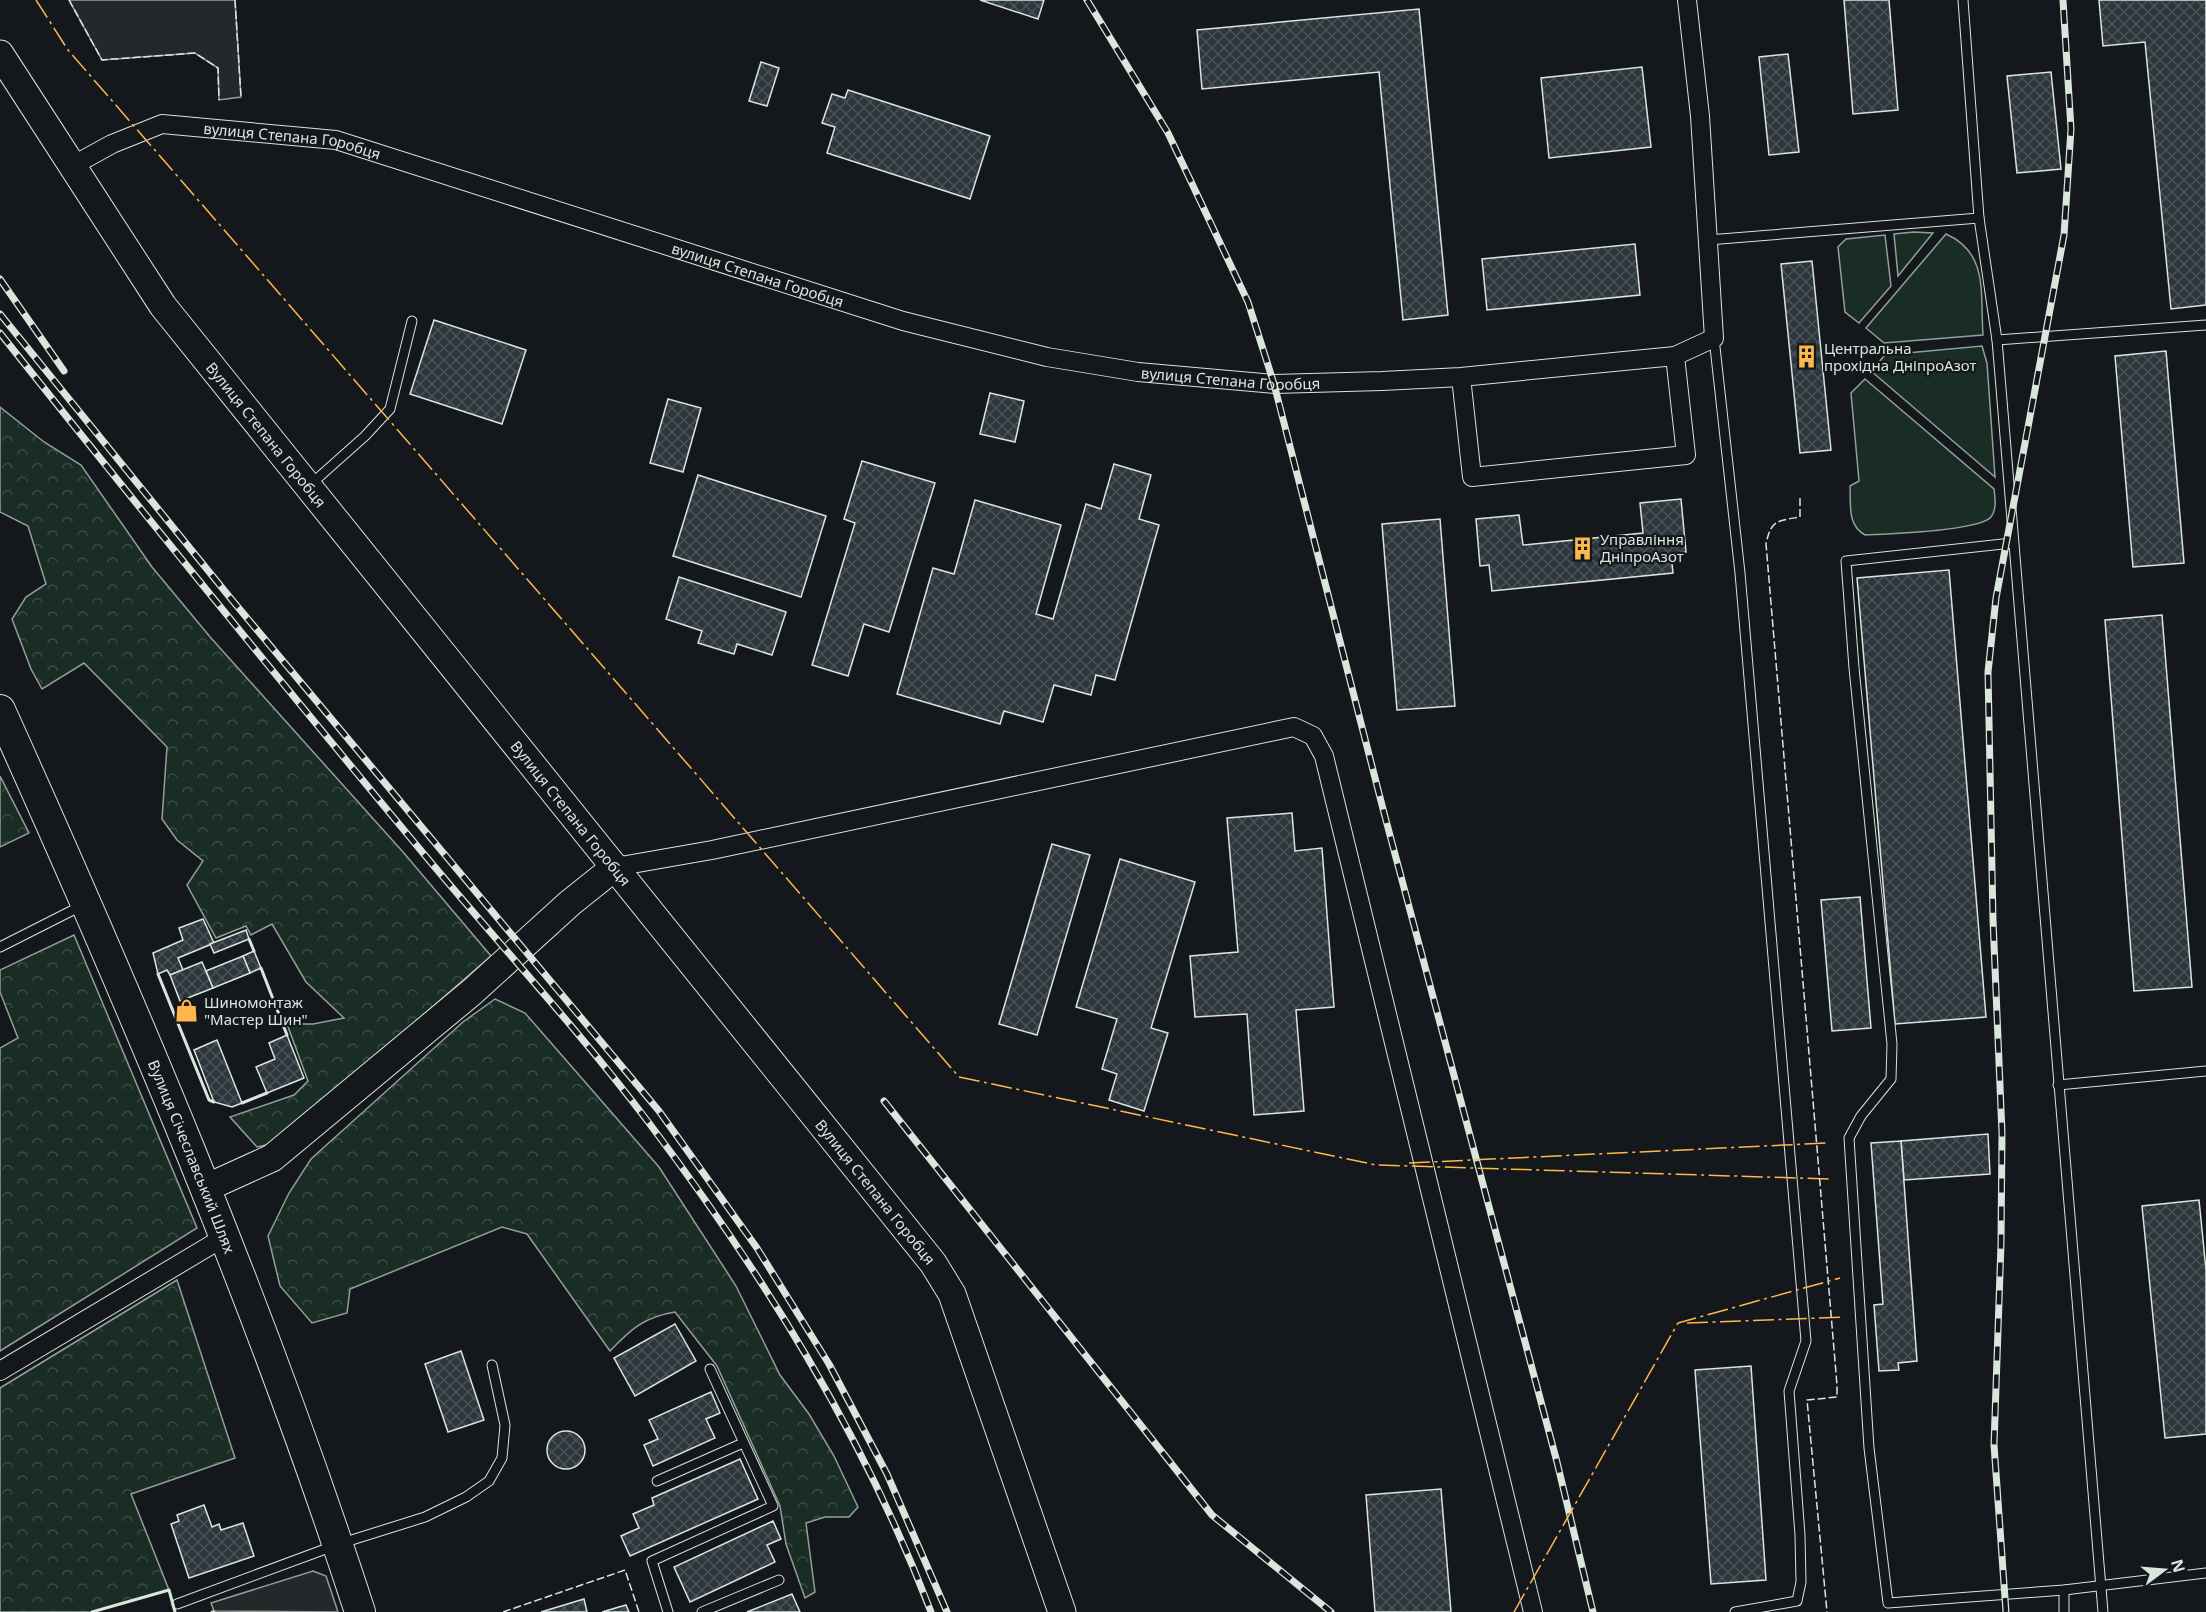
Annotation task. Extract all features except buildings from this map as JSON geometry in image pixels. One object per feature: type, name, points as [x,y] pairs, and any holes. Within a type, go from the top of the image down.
[{"type":"main road","name":"Вулиця Степана Горобця","points":[[0,54],[163,306],[933,1263],[952,1294],[1062,1612]]},
{"type":"main road","name":"Вулиця Січеславський Шлях","points":[[0,710],[226,1236],[339,1544],[360,1612]]},
{"type":"main road","points":[[206,1188],[272,1158],[472,992],[570,903],[615,867]]},
{"type":"street","points":[[1687,0],[1700,116],[1714,338]]},
{"type":"street","name":"вулиця Степана Горобця","points":[[72,166],[112,144],[162,124],[336,140],[903,321],[1047,357],[1138,372],[1274,384],[1461,377],[1675,356],[1714,338]]},
{"type":"street","points":[[1461,377],[1472,477],[1686,455],[1675,356]]},
{"type":"street","points":[[615,867],[712,850],[1294,727],[1313,736],[1324,756],[1533,1612]]},
{"type":"street","points":[[0,1371],[226,1236]]},
{"type":"lane","points":[[1963,0],[1980,218],[1997,340],[2012,543],[2103,1612]]},
{"type":"lane","points":[[1708,240],[1980,218]]},
{"type":"lane","points":[[308,486],[365,436],[390,409],[412,321]]},
{"type":"lane","points":[[1997,340],[2206,325]]},
{"type":"lane","points":[[1714,338],[1740,573],[1806,1341],[1789,1391],[1800,1535],[1801,1582],[1797,1601],[1734,1612]]},
{"type":"lane","points":[[2012,543],[1846,561],[1854,668],[1892,1044],[1891,1078],[1861,1116],[1849,1138],[1869,1448],[1887,1607],[2064,1590],[2206,1573]]},
{"type":"lane","points":[[0,948],[85,904]]},
{"type":"lane","points":[[2058,1084],[2206,1071]]},
{"type":"lane","points":[[177,1604],[339,1544],[425,1517],[466,1497],[489,1481],[502,1458],[505,1425],[492,1365]]},
{"type":"lane","points":[[668,1612],[652,1561],[773,1506],[710,1370]]},
{"type":"lane","points":[[657,1481],[743,1443]]},
{"type":"lane","points":[[702,1612],[778,1581]]},
{"type":"lane","points":[[2064,1590],[2064,1612]]},
{"type":"green space","points":[[1933,233],[1898,276],[1894,234]]},
{"type":"green space","points":[[1946,234],[1960,242],[1970,252],[1976,263],[1981,290],[1983,335],[1884,343],[1866,328]]},
{"type":"green space","points":[[1885,235],[1891,286],[1859,323],[1845,312],[1838,247],[1846,239]]},
{"type":"green space","points":[[1982,346],[1987,363],[1995,477],[1871,371],[1885,355]]},
{"type":"green space","points":[[1865,379],[1994,489],[1995,507],[1991,517],[1983,522],[1952,529],[1865,535],[1859,531],[1855,526],[1850,507],[1850,486],[1859,481],[1851,393]]},
{"type":"green space","points":[[0,407],[44,442],[81,465],[152,567],[211,638],[403,852],[491,956],[276,1143],[257,1147],[230,1117],[294,1095],[308,1081],[287,1024],[313,1024],[344,1018],[306,982],[272,924],[251,935],[246,926],[216,938],[187,885],[203,861],[177,840],[162,819],[167,747],[84,663],[42,689],[31,669],[12,619],[26,597],[46,584],[28,526],[0,512]]},
{"type":"green space","points":[[0,776],[29,833],[0,847]]},
{"type":"green space","points":[[74,935],[197,1228],[0,1351],[0,1048],[18,1038],[0,992],[0,970]]},
{"type":"green space","points":[[495,999],[525,1013],[659,1167],[736,1286],[780,1375],[809,1414],[834,1456],[858,1507],[849,1517],[825,1517],[806,1523],[815,1592],[805,1598],[786,1544],[780,1506],[717,1366],[675,1312],[655,1317],[639,1325],[610,1351],[527,1234],[502,1227],[350,1289],[347,1313],[312,1323],[280,1286],[268,1236],[289,1193],[311,1159],[463,1022]]},
{"type":"green space","points":[[177,1280],[235,1458],[131,1494],[169,1590],[92,1612],[0,1612],[0,1388]]},
{"type":"shaded area","points":[[69,0],[235,0],[241,97],[219,100],[218,68],[195,53],[102,60]]},
{"type":"shaded area","points":[[313,1571],[326,1576],[338,1612],[214,1611],[211,1603]]},
{"type":"railway","points":[[1087,0],[1168,133],[1248,302],[1274,384],[1383,809],[1557,1462],[1593,1612]]},
{"type":"railway","points":[[2006,1612],[1994,1445],[2001,1244],[2002,1133],[1993,920],[1988,672],[1996,598],[2064,235],[2071,129],[2063,0]]},
{"type":"railway","points":[[0,279],[64,371]]},
{"type":"railway","points":[[0,314],[232,600],[659,1111],[757,1248],[829,1364],[887,1474],[947,1612]]},
{"type":"railway","points":[[0,333],[316,724],[595,1054],[691,1180],[770,1297],[842,1419],[904,1546],[931,1612]]},
{"type":"railway","points":[[884,1101],[1212,1515],[1331,1612]]},
{"type":"fence","points":[[69,0],[102,60],[195,53],[218,68],[219,100]]},
{"type":"fence","points":[[235,0],[241,97]]},
{"type":"fence","points":[[1800,498],[1800,517],[1776,523],[1770,530],[1766,544],[1837,1385],[1837,1397],[1807,1400],[1827,1612]]},
{"type":"fence","points":[[503,1612],[625,1570],[639,1612]]},
{"type":"wall","points":[[249,939],[254,951]]},
{"type":"wall","points":[[261,968],[287,1035]]},
{"type":"wall","points":[[158,974],[209,1100],[214,1102]]},
{"type":"wall","points":[[242,1103],[267,1093]]},
{"type":"wall","points":[[92,1612],[169,1590],[175,1612]]},
{"type":"power","points":[[36,0],[68,50],[959,1077],[1376,1165],[1831,1179]]},
{"type":"power","points":[[1409,1163],[1827,1143]]},
{"type":"power","points":[[1514,1612],[1678,1323],[1840,1278]]},
{"type":"power","points":[[1687,1323],[1844,1317]]},
{"type":"place","name":"Центральна прохідна ДніпроАзот","points":[[1806,357]]},
{"type":"place","name":"Управління ДніпроАзот","points":[[1582,548]]},
{"type":"place","name":"Шиномонтаж \"Мастер Шин\"","points":[[186,1011]]}]
